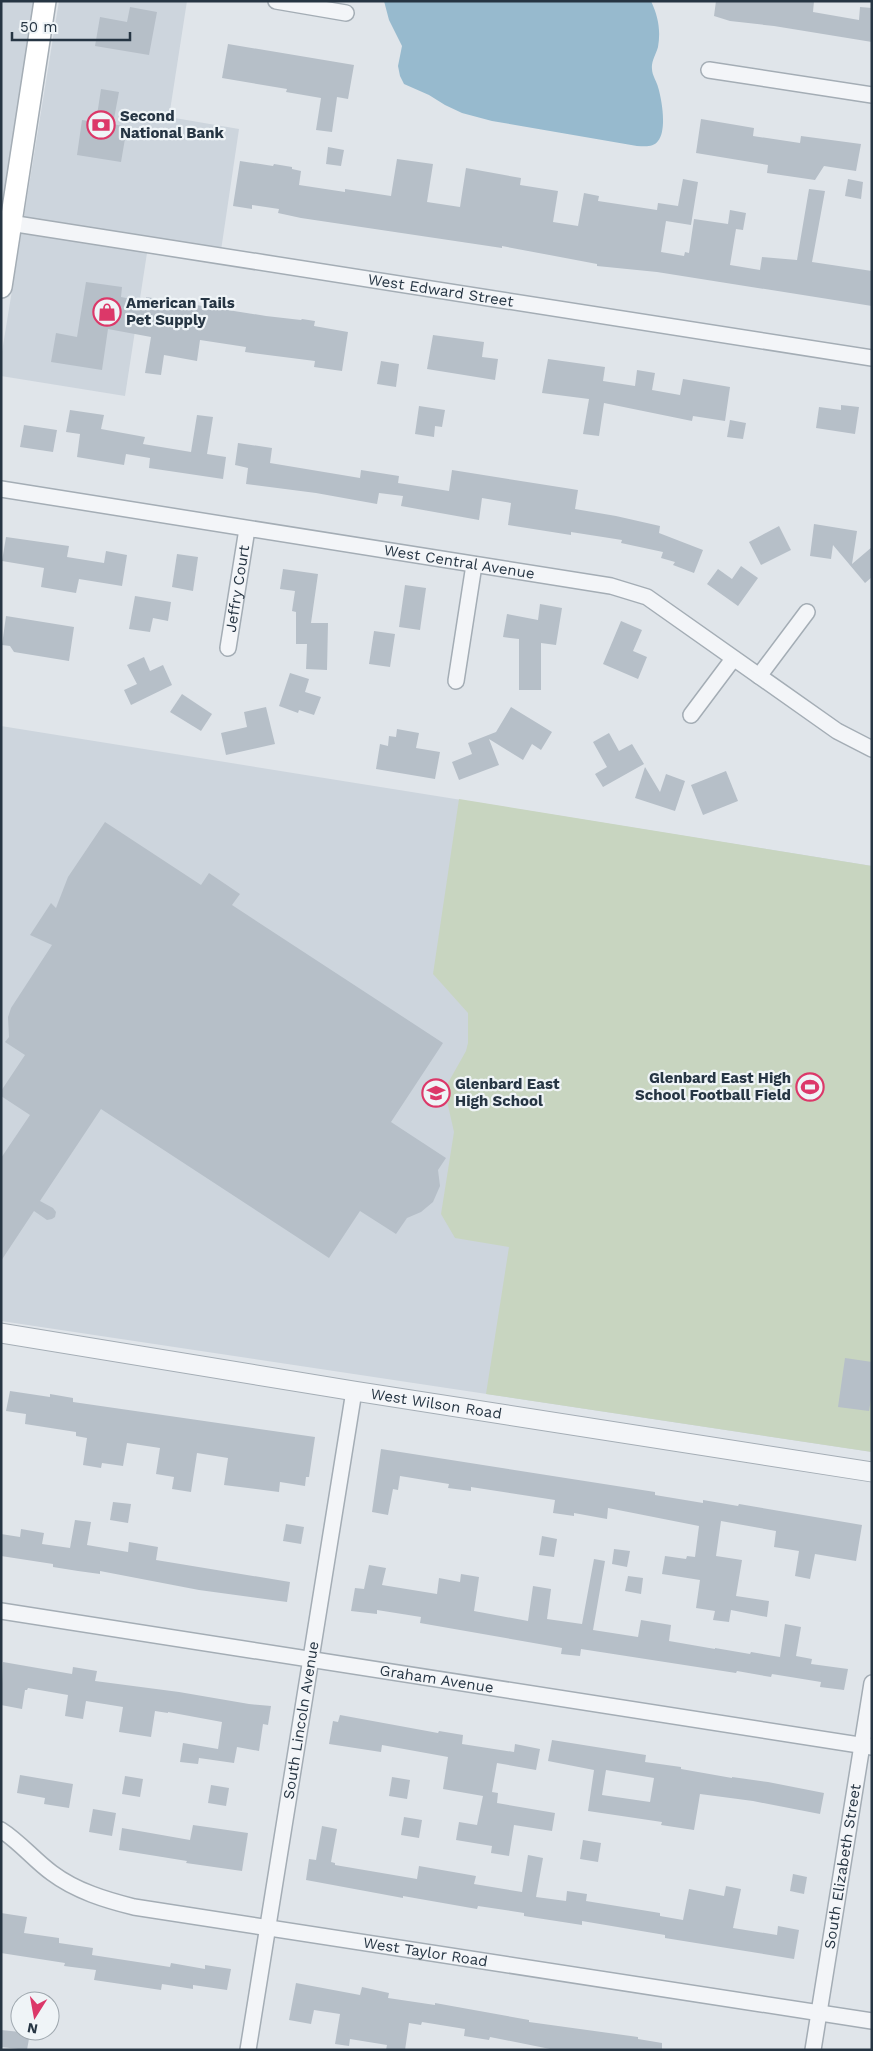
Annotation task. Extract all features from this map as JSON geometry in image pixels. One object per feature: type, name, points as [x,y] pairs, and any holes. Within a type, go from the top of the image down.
[{"type":"main road","points":[[1,287],[45,1]]},
{"type":"street","points":[[276,1],[346,12]]},
{"type":"street","points":[[709,70],[872,95]]},
{"type":"street","name":"West Edward Street","points":[[10,223],[872,358]]},
{"type":"street","name":"West Central Avenue","points":[[1,489],[633,591],[647,597],[667,610],[837,732],[872,749]]},
{"type":"street","name":"Jeffry Court","points":[[228,648],[247,529]]},
{"type":"street","points":[[456,681],[474,565]]},
{"type":"street","points":[[759,676],[807,612]]},
{"type":"street","points":[[691,715],[733,659]]},
{"type":"street","name":"West Wilson Road","points":[[1,1333],[354,1391],[872,1472]]},
{"type":"street","name":"South Lincoln Avenue","points":[[248,2050],[354,1391]]},
{"type":"street","name":"Graham Avenue","points":[[1,1611],[867,1746]]},
{"type":"street","name":"South Elizabeth Street","points":[[813,2050],[867,1746],[872,1683]]},
{"type":"street","name":"West Taylor Road","points":[[1,1830],[52,1873],[109,1901],[134,1907],[872,2021]]},
{"type":"shaded area","points":[[1,1],[37,1],[1,229]]},
{"type":"shaded area","points":[[59,1],[187,1],[169,117],[239,129],[219,264],[147,253],[125,396],[1,376],[1,358]]},
{"type":"shaded area","name":"Glenbard East High School","points":[[1,726],[872,866],[872,1452],[1,1321]]},
{"type":"green space","points":[[459,799],[872,866],[872,1452],[486,1394],[509,1247],[455,1238],[441,1214],[454,1132],[447,1101],[443,1095],[466,1051],[468,1043],[468,1013],[433,974]]},
{"type":"water","points":[[384,1],[651,1],[659,29],[658,47],[652,66],[662,107],[663,123],[661,136],[654,145],[637,146],[492,121],[462,113],[445,105],[429,95],[404,84],[398,66],[402,46],[389,20]]},
{"type":"building","points":[[716,1],[814,1],[813,12],[859,20],[860,7],[872,8],[872,42],[730,21],[714,16]]},
{"type":"building","points":[[130,7],[157,12],[149,55],[95,46],[100,17],[127,22]]},
{"type":"building","points":[[228,44],[354,65],[348,99],[337,97],[332,132],[316,130],[321,98],[286,92],[287,89],[222,78]]},
{"type":"building","name":"Second National Bank","points":[[101,89],[119,92],[113,124],[127,127],[121,162],[77,155],[82,120],[96,122]]},
{"type":"building","points":[[701,119],[754,128],[753,136],[800,143],[801,136],[861,144],[856,171],[824,166],[815,180],[767,173],[768,165],[696,153]]},
{"type":"building","points":[[328,147],[344,150],[341,166],[326,164]]},
{"type":"building","points":[[397,159],[433,164],[427,202],[460,207],[466,168],[521,178],[520,185],[558,191],[553,222],[578,226],[584,193],[599,196],[598,201],[657,210],[658,203],[678,206],[683,179],[698,182],[691,225],[666,221],[661,252],[684,256],[685,252],[689,253],[694,219],[728,224],[730,210],[746,213],[743,230],[736,229],[730,265],[760,270],[762,257],[797,260],[809,189],[825,191],[812,262],[872,271],[872,306],[657,272],[597,266],[597,264],[502,246],[502,248],[301,218],[278,213],[279,209],[252,205],[252,209],[233,206],[240,161],[292,167],[292,169],[301,171],[299,185],[391,196]]},
{"type":"building","points":[[848,179],[863,182],[861,199],[845,196]]},
{"type":"building","points":[[86,282],[122,287],[121,297],[146,302],[146,297],[266,316],[302,319],[315,321],[314,326],[348,332],[342,371],[314,367],[315,361],[245,352],[246,347],[200,340],[197,361],[164,355],[161,375],[145,373],[151,337],[108,329],[102,370],[51,362],[56,333],[77,337]]},
{"type":"building","points":[[433,335],[484,342],[482,357],[498,359],[495,380],[427,369]]},
{"type":"building","points":[[548,359],[605,367],[603,381],[635,386],[637,370],[655,373],[652,390],[680,395],[683,379],[730,387],[725,421],[693,416],[692,421],[604,403],[599,436],[583,434],[589,399],[542,393]]},
{"type":"building","points":[[381,361],[399,364],[396,387],[377,384]]},
{"type":"building","points":[[841,405],[859,407],[855,434],[816,428],[819,407],[841,410]]},
{"type":"building","points":[[419,406],[445,410],[442,427],[435,426],[434,437],[415,434]]},
{"type":"building","points":[[70,410],[104,415],[101,429],[145,437],[143,444],[191,452],[197,415],[213,417],[207,454],[226,457],[223,479],[149,468],[150,458],[126,454],[124,465],[77,457],[80,434],[66,432]]},
{"type":"building","points":[[730,420],[746,423],[743,439],[727,437]]},
{"type":"building","points":[[24,425],[57,430],[53,452],[20,447]]},
{"type":"building","points":[[238,443],[272,448],[270,463],[360,478],[361,470],[399,476],[398,483],[449,491],[452,470],[578,490],[575,509],[660,526],[659,533],[703,550],[694,573],[673,565],[675,562],[661,558],[663,552],[621,543],[622,540],[571,532],[571,535],[508,525],[511,503],[482,498],[479,520],[401,506],[403,496],[379,493],[377,504],[316,493],[246,484],[248,468],[235,465]]},
{"type":"building","points":[[814,524],[857,531],[852,564],[872,547],[872,577],[865,583],[833,545],[831,559],[810,556]]},
{"type":"building","points":[[779,526],[791,550],[761,565],[749,542]]},
{"type":"building","points":[[6,537],[69,546],[67,557],[104,563],[106,551],[127,555],[122,586],[79,579],[76,593],[41,587],[44,568],[2,561]]},
{"type":"building","points":[[177,554],[198,557],[193,591],[172,587]]},
{"type":"building","points":[[741,566],[758,578],[738,606],[707,584],[718,569],[732,579]]},
{"type":"building","points":[[283,569],[318,574],[311,623],[328,623],[327,670],[306,669],[307,644],[296,644],[296,612],[292,611],[295,591],[280,589]]},
{"type":"building","points":[[405,585],[426,588],[420,630],[399,627]]},
{"type":"building","points":[[135,596],[171,602],[168,621],[153,618],[150,632],[129,629]]},
{"type":"building","points":[[540,604],[562,608],[556,645],[541,643],[541,690],[519,690],[519,639],[503,637],[507,614],[538,620]]},
{"type":"building","points":[[6,616],[74,627],[69,661],[14,652],[10,646],[2,645]]},
{"type":"building","points":[[621,621],[642,630],[633,651],[647,657],[638,679],[603,664]]},
{"type":"building","points":[[374,631],[395,634],[390,667],[369,664]]},
{"type":"building","points":[[144,657],[150,671],[163,665],[172,685],[131,705],[124,690],[137,684],[127,665]]},
{"type":"building","points":[[290,673],[309,679],[305,692],[321,697],[314,715],[299,710],[298,713],[279,706]]},
{"type":"building","points":[[182,694],[212,714],[201,731],[170,712]]},
{"type":"building","points":[[266,707],[275,744],[226,755],[221,733],[247,727],[244,712]]},
{"type":"building","points":[[511,707],[552,732],[541,750],[532,744],[523,760],[489,739],[499,765],[459,780],[452,762],[472,754],[468,743],[496,732]]},
{"type":"building","points":[[397,729],[419,733],[416,748],[440,752],[435,779],[376,769],[380,744],[388,746],[389,736],[396,737]]},
{"type":"building","points":[[609,733],[619,751],[632,744],[644,764],[603,787],[595,774],[607,767],[593,742]]},
{"type":"building","points":[[645,767],[660,792],[666,774],[685,781],[675,811],[635,798]]},
{"type":"building","points":[[726,771],[738,801],[703,815],[691,785]]},
{"type":"building","name":"Glenbard East High School","points":[[105,822],[201,885],[209,873],[240,894],[232,905],[443,1043],[391,1122],[446,1158],[438,1170],[440,1186],[433,1202],[421,1212],[407,1218],[396,1234],[360,1211],[329,1258],[101,1109],[40,1201],[53,1208],[56,1212],[55,1217],[47,1220],[34,1211],[1,1261],[1,1158],[30,1115],[1,1096],[1,1091],[25,1055],[5,1042],[9,1037],[8,1017],[11,1008],[52,945],[30,935],[51,903],[56,908],[68,877]]},
{"type":"building","points":[[845,1358],[872,1362],[872,1393],[869,1411],[838,1407]]},
{"type":"building","points":[[10,1391],[50,1397],[50,1394],[73,1398],[73,1402],[315,1437],[309,1477],[306,1477],[305,1486],[280,1482],[279,1492],[224,1485],[228,1458],[197,1453],[191,1492],[172,1489],[174,1477],[156,1474],[160,1448],[127,1443],[123,1466],[102,1463],[101,1468],[83,1465],[87,1438],[76,1436],[76,1432],[25,1424],[26,1414],[6,1411]]},
{"type":"building","points":[[381,1449],[655,1492],[655,1495],[703,1503],[703,1500],[738,1506],[739,1504],[862,1525],[856,1561],[815,1554],[810,1579],[795,1576],[799,1551],[774,1547],[776,1531],[721,1521],[716,1556],[742,1560],[736,1596],[769,1601],[767,1617],[731,1610],[729,1622],[713,1620],[715,1611],[696,1608],[700,1580],[662,1574],[665,1556],[686,1559],[687,1556],[695,1557],[699,1526],[608,1508],[607,1519],[574,1513],[574,1516],[553,1513],[555,1500],[471,1487],[471,1491],[448,1488],[449,1484],[400,1476],[398,1490],[393,1489],[388,1515],[372,1512]]},
{"type":"building","points":[[113,1502],[131,1504],[128,1523],[110,1520]]},
{"type":"building","points":[[75,1520],[91,1522],[87,1545],[128,1552],[129,1542],[158,1547],[156,1560],[290,1582],[287,1602],[199,1590],[100,1571],[100,1574],[53,1567],[53,1564],[1,1556],[1,1534],[20,1537],[21,1529],[44,1533],[42,1544],[70,1548]]},
{"type":"building","points":[[286,1524],[304,1527],[301,1544],[283,1541]]},
{"type":"building","points":[[542,1536],[557,1539],[554,1557],[539,1555]]},
{"type":"building","points":[[614,1549],[630,1551],[627,1567],[612,1564]]},
{"type":"building","points":[[594,1559],[605,1561],[593,1630],[638,1637],[641,1620],[671,1625],[669,1641],[780,1657],[785,1624],[801,1627],[796,1656],[812,1659],[811,1664],[848,1669],[844,1690],[820,1687],[821,1682],[772,1674],[771,1677],[737,1671],[736,1673],[581,1649],[580,1656],[561,1654],[562,1648],[420,1623],[421,1617],[377,1610],[377,1614],[351,1611],[355,1588],[364,1589],[369,1565],[386,1568],[382,1585],[437,1594],[439,1578],[460,1582],[461,1574],[479,1577],[474,1611],[528,1621],[533,1586],[551,1589],[547,1619],[582,1624]]},
{"type":"building","points":[[628,1576],[643,1578],[641,1594],[625,1591]]},
{"type":"building","points":[[3,1662],[72,1674],[73,1667],[97,1671],[95,1681],[271,1706],[268,1725],[263,1724],[259,1751],[237,1747],[234,1763],[199,1758],[198,1764],[180,1762],[183,1743],[218,1749],[222,1722],[155,1711],[151,1737],[119,1732],[123,1707],[86,1701],[83,1719],[65,1716],[68,1695],[28,1688],[25,1690],[22,1709],[1,1705]]},
{"type":"building","points":[[340,1715],[438,1733],[439,1731],[463,1735],[462,1744],[514,1752],[515,1744],[540,1749],[536,1770],[497,1763],[492,1792],[498,1793],[497,1803],[555,1813],[552,1831],[514,1825],[509,1856],[491,1853],[492,1846],[456,1840],[459,1822],[477,1825],[483,1796],[443,1789],[448,1757],[382,1745],[381,1752],[329,1744],[333,1721],[338,1722]]},
{"type":"building","points":[[552,1740],[646,1755],[645,1762],[824,1793],[820,1814],[753,1801],[700,1794],[694,1830],[661,1825],[662,1822],[588,1811],[594,1770],[548,1761]],"holes":[[[606,1770],[654,1778],[650,1802],[602,1795]]]},
{"type":"building","points":[[20,1775],[73,1784],[69,1808],[44,1804],[45,1798],[17,1793]]},
{"type":"building","points":[[125,1776],[143,1779],[140,1797],[122,1794]]},
{"type":"building","points":[[392,1777],[410,1780],[407,1799],[389,1796]]},
{"type":"building","points":[[211,1785],[229,1788],[226,1806],[208,1803]]},
{"type":"building","points":[[93,1809],[116,1813],[112,1836],[89,1832]]},
{"type":"building","points":[[404,1817],[422,1820],[419,1838],[401,1835]]},
{"type":"building","points":[[193,1825],[248,1833],[242,1871],[186,1863],[187,1861],[119,1850],[122,1828],[190,1840]]},
{"type":"building","points":[[322,1826],[337,1829],[331,1862],[335,1863],[335,1865],[417,1879],[419,1866],[476,1876],[474,1884],[522,1892],[528,1855],[543,1858],[536,1897],[566,1901],[567,1891],[587,1894],[586,1901],[660,1913],[660,1916],[683,1920],[689,1889],[724,1896],[726,1886],[741,1889],[733,1928],[777,1935],[778,1926],[799,1930],[794,1959],[665,1938],[665,1935],[582,1921],[582,1925],[524,1916],[524,1913],[478,1906],[477,1909],[403,1896],[403,1898],[306,1880],[309,1859],[316,1860]]},
{"type":"building","points":[[583,1840],[601,1843],[598,1862],[580,1859]]},
{"type":"building","points":[[793,1874],[807,1877],[804,1894],[790,1891]]},
{"type":"building","points":[[1,1913],[27,1917],[24,1933],[59,1938],[59,1943],[93,1948],[92,1955],[170,1967],[171,1963],[205,1969],[205,1965],[231,1969],[227,1990],[193,1985],[193,1989],[162,1984],[161,1990],[94,1980],[96,1970],[64,1966],[65,1963],[1,1953]]},
{"type":"building","points":[[296,1983],[360,1995],[362,1987],[389,1993],[388,1998],[435,2005],[435,2003],[529,2020],[529,2022],[638,2037],[638,2039],[662,2043],[662,2050],[555,2050],[490,2037],[489,2040],[464,2036],[465,2029],[422,2022],[421,2025],[409,2023],[405,2050],[386,2050],[387,2045],[350,2039],[349,2046],[335,2044],[340,2014],[314,2010],[311,2024],[289,2020]]},
{"type":"building","points":[[1,2030],[10,2031],[10,2041],[29,2041],[27,2050],[1,2047]]},
{"type":"place","name":"Second National Bank","points":[[101,125]]},
{"type":"place","name":"American Tails Pet Supply","points":[[107,312]]},
{"type":"place","name":"Glenbard East High School Football Field","points":[[810,1087]]},
{"type":"place","name":"Glenbard East High School","points":[[436,1093]]}]
